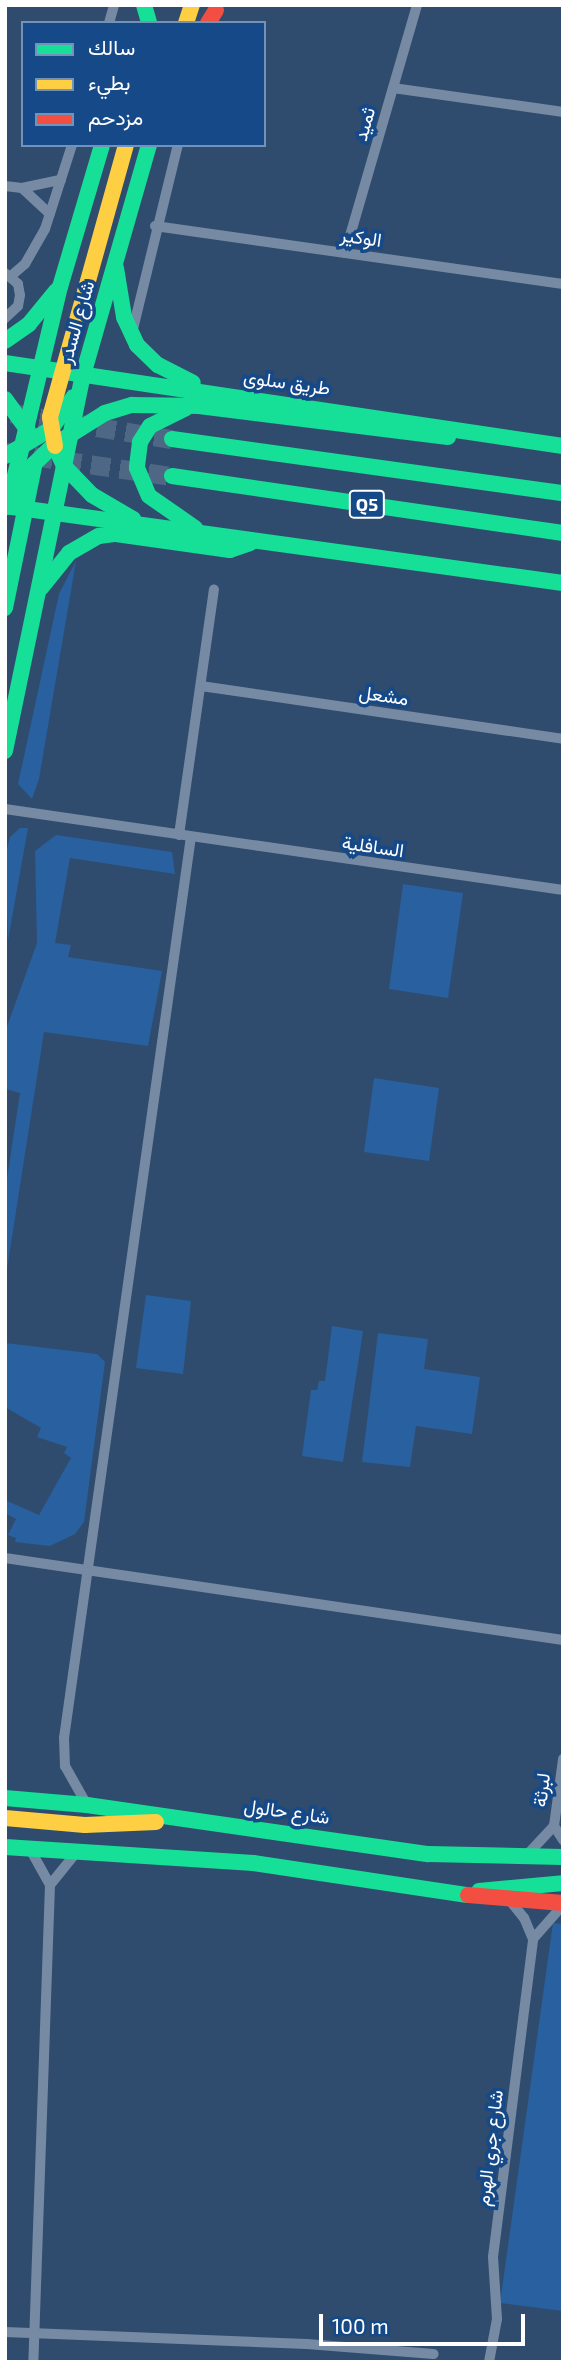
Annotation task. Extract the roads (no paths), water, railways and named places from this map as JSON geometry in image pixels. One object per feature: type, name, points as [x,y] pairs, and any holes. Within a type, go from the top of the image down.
[{"type":"main road","name":"شارع السدر","points":[[6,509],[27,446],[26,426],[60,287],[101,147]]},
{"type":"main road","points":[[125,147],[60,371],[52,437],[64,466],[103,503],[145,524]]},
{"type":"main road","name":"شارع السدر","points":[[5,751],[83,375],[148,147]]},
{"type":"main road","points":[[115,262],[121,306],[132,335],[143,352],[168,372],[218,393]]},
{"type":"main road","points":[[5,341],[29,324],[60,287]]},
{"type":"main road","name":"طريق سلوى","points":[[5,363],[563,446]]},
{"type":"main road","points":[[6,509],[52,437],[83,375]]},
{"type":"main road","points":[[5,399],[26,426]]},
{"type":"main road","points":[[5,456],[52,437],[70,433],[104,413],[132,405],[199,406],[396,434],[507,439]]},
{"type":"main road","points":[[199,406],[167,414],[150,426],[140,442],[137,468],[143,487],[159,506],[212,536]]},
{"type":"main road","name":"Q5","points":[[172,439],[563,493]]},
{"type":"main road","points":[[5,608],[34,464],[27,446]]},
{"type":"main road","name":"Q5","points":[[172,476],[563,533]]},
{"type":"main road","points":[[6,509],[26,509],[145,524],[212,536],[563,583]]},
{"type":"main road","points":[[37,593],[69,553],[99,536],[116,534],[230,550],[254,541]]},
{"type":"main road","name":"شارع حالول","points":[[5,1798],[87,1805],[462,1857],[563,1857]]},
{"type":"main road","points":[[5,1818],[85,1825],[194,1820]]},
{"type":"main road","points":[[5,1847],[75,1854],[253,1863],[510,1901],[563,1904]]},
{"type":"main road","points":[[456,1893],[563,1883]]},
{"type":"street","name":"ثميد","points":[[345,253],[417,5]]},
{"type":"street","points":[[393,88],[563,111]]},
{"type":"street","points":[[5,318],[18,306],[20,295],[8,274],[33,254],[50,214],[71,147]]},
{"type":"street","points":[[132,335],[155,226],[177,147]]},
{"type":"street","points":[[5,186],[22,188],[61,180]]},
{"type":"street","points":[[22,188],[50,214]]},
{"type":"street","name":"الوكير","points":[[155,226],[563,284]]},
{"type":"street","points":[[179,835],[214,589]]},
{"type":"street","name":"مشعل","points":[[201,686],[563,739]]},
{"type":"street","name":"السافلية","points":[[5,809],[563,890]]},
{"type":"street","points":[[87,1805],[65,1766],[66,1720],[91,1569],[163,1016],[191,837]]},
{"type":"street","points":[[5,1558],[563,1640]]},
{"type":"street","name":"لبرثة","points":[[525,1857],[554,1826],[563,1759]]},
{"type":"street","name":"لبرثة","points":[[554,1826],[563,1840]]},
{"type":"street","points":[[30,1849],[50,1885],[41,2221],[33,2362]]},
{"type":"street","points":[[50,1885],[75,1854]]},
{"type":"street","points":[[510,1901],[524,1918],[533,1939],[563,1904]]},
{"type":"street","name":"شارع جري الهرم","points":[[489,2362],[497,2319],[493,2257],[533,1939]]},
{"type":"street","points":[[5,2332],[434,2354]]},
{"type":"tunnel","points":[[11,413],[172,439]]},
{"type":"tunnel","points":[[5,452],[172,476]]}]
